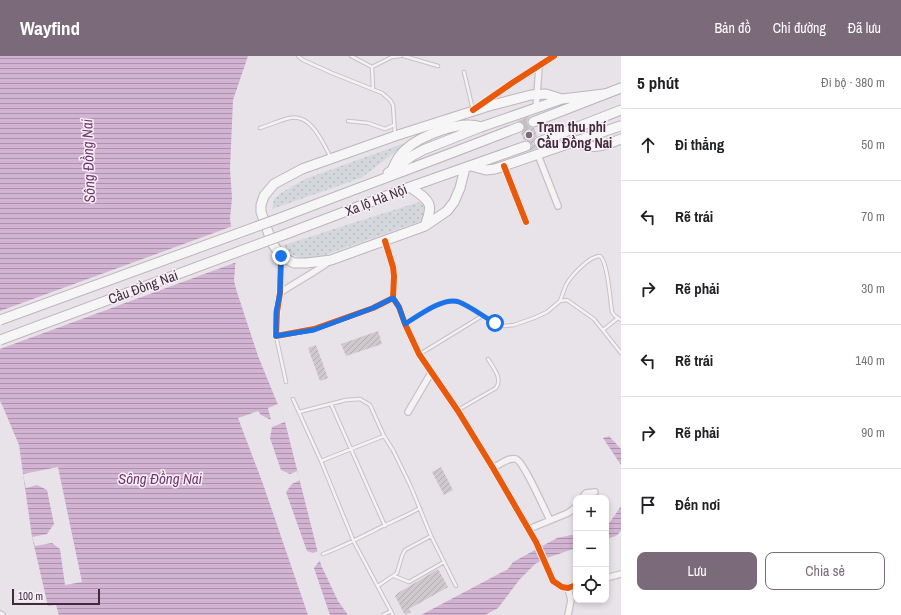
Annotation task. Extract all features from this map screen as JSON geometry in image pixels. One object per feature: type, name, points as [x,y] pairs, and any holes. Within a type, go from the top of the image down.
[{"type":"highway","name":"Xa lộ Hà Nội","points":[[533,122],[621,88]]},
{"type":"highway","points":[[562,99],[546,94],[537,95],[474,110],[302,169],[274,184],[264,196],[261,205],[261,212],[272,243],[281,256],[294,263],[331,260],[425,226],[447,211],[454,202],[468,167],[490,170],[620,126]]},
{"type":"highway","name":"Xa lộ Hà Nội","points":[[380,179],[392,170],[400,154],[419,139],[454,127],[475,125],[482,127],[562,99],[604,94]]},
{"type":"highway","points":[[539,142],[621,110]]},
{"type":"highway","name":"Xa lộ Hà Nội","points":[[280,218],[519,127]]},
{"type":"highway","points":[[576,142],[584,146],[593,147],[621,139]]},
{"type":"highway","name":"Xa lộ Hà Nội","points":[[286,234],[410,187],[526,146]]},
{"type":"highway","points":[[410,187],[430,203],[429,216],[425,226]]},
{"type":"highway","name":"Cầu Đồng Nai","points":[[0,320],[280,218]]},
{"type":"highway","name":"Cầu Đồng Nai","points":[[0,340],[286,234]]},
{"type":"street","points":[[474,110],[554,56]]},
{"type":"street","points":[[536,108],[539,66]]},
{"type":"street","points":[[538,155],[558,206]]},
{"type":"street","points":[[504,166],[526,222]]},
{"type":"street","points":[[385,241],[393,267],[393,298],[399,307],[419,354],[458,411],[529,529],[538,545],[552,581],[562,587],[568,588],[573,586]]},
{"type":"street","points":[[281,256],[280,293],[276,312],[276,336],[314,330],[373,308],[393,298]]},
{"type":"street","points":[[280,293],[297,281],[315,272],[331,260]]},
{"type":"street","points":[[408,412],[431,373]]},
{"type":"street","points":[[493,468],[508,460],[519,460],[550,520]]},
{"type":"street","points":[[584,495],[586,493],[595,492]]},
{"type":"street","points":[[529,529],[568,513],[573,509]]},
{"type":"street","points":[[609,577],[621,574]]},
{"type":"street","points":[[568,588],[571,600],[568,615]]},
{"type":"lane","points":[[298,56],[302,60],[382,93],[393,105],[395,136]]},
{"type":"lane","points":[[351,56],[372,67]]},
{"type":"lane","points":[[372,67],[392,57],[403,56],[438,66]]},
{"type":"lane","points":[[372,67],[373,89]]},
{"type":"lane","points":[[464,72],[474,110]]},
{"type":"lane","points":[[260,128],[291,118],[298,118],[306,121],[318,133],[331,158]]},
{"type":"lane","points":[[348,120],[368,123],[385,129],[394,125]]},
{"type":"lane","points":[[405,324],[434,306],[446,302],[458,301],[482,316],[504,326],[514,325],[540,315],[560,300],[566,285],[578,270],[593,257],[600,256],[606,272],[612,312],[619,319],[603,330]]},
{"type":"lane","points":[[560,300],[567,300],[594,319],[621,353]]},
{"type":"lane","points":[[419,354],[482,316]]},
{"type":"lane","points":[[276,336],[286,382]]},
{"type":"lane","points":[[458,411],[498,386],[498,376],[488,359]]},
{"type":"lane","points":[[293,399],[321,461],[354,542],[393,615]]},
{"type":"lane","points":[[300,412],[346,400],[360,399],[370,405],[384,436],[393,450],[420,508],[431,536],[456,586]]},
{"type":"lane","points":[[331,404],[385,526]]},
{"type":"lane","points":[[321,461],[384,436]]},
{"type":"lane","points":[[323,554],[354,542],[420,508]]},
{"type":"lane","points":[[378,586],[397,573],[402,556],[406,550],[431,536]]},
{"type":"lane","points":[[394,576],[409,582],[444,562]]},
{"type":"lane","points":[[383,615],[391,612]]},
{"type":"shaded area","points":[[410,141],[361,178],[272,209],[274,199],[281,193],[305,179]]},
{"type":"shaded area","points":[[419,202],[424,204],[426,207],[425,217],[421,221],[319,257],[303,258],[295,256],[287,250],[284,245]]},
{"type":"water","name":"Sông Đồng Nai","points":[[0,56],[248,56],[233,100],[230,169],[232,198],[230,219],[236,257],[234,280],[258,356],[285,422],[321,565],[338,601],[348,615],[59,615],[56,605],[48,606],[32,537],[19,445],[0,401]]},
{"type":"water","points":[[609,436],[621,449],[621,465],[603,438]]},
{"type":"water","points":[[621,506],[621,531],[616,536],[609,538],[610,522]]},
{"type":"water","points":[[573,535],[573,549],[535,564],[520,579],[498,608],[485,615],[421,615],[508,569],[513,562],[557,538]]},
{"type":"pier","points":[[233,226],[237,262],[0,349],[0,311]]},
{"type":"pier","points":[[278,404],[285,422],[272,427],[270,438],[281,470],[290,474],[297,471],[300,480],[292,484],[286,492],[307,551],[313,553],[319,551],[321,559],[314,568],[330,615],[308,615],[263,484],[238,418],[258,411],[261,415],[271,420],[268,408]]},
{"type":"pier","points":[[58,467],[82,582],[65,585],[60,549],[52,543],[35,546],[32,537],[47,534],[54,524],[47,490],[37,485],[26,488],[23,474]]},
{"type":"building","points":[[530,116],[527,124],[534,128],[537,136],[534,139],[533,144],[538,148],[529,151],[532,147],[531,144],[527,140],[524,140],[521,133],[525,128],[524,124],[517,121]]},
{"type":"building","points":[[378,331],[382,344],[346,356],[341,344]]},
{"type":"building","points":[[316,345],[328,378],[320,381],[308,348]]},
{"type":"building","points":[[441,467],[453,490],[444,495],[432,472]]},
{"type":"building","points":[[438,569],[448,587],[409,609],[411,612],[405,615],[395,596]]},
{"type":"tunnel","points":[[519,127],[533,122]]},
{"type":"cycle path","points":[[473,110],[554,56]]},
{"type":"cycle path","points":[[504,166],[526,222]]},
{"type":"cycle path","points":[[385,241],[393,267],[393,298],[399,307],[419,354],[458,411],[493,468],[536,542],[553,581],[562,587],[568,588],[573,586]]},
{"type":"cycle path","points":[[281,256],[280,293],[277,312],[276,336],[314,329],[373,308],[393,298]]},
{"type":"place","name":"Trạm thu phí Cầu Đồng Nai","points":[[529,135]]},
{"type":"route","points":[[281,256],[280,293],[276,312],[276,336],[314,330],[373,308],[393,298],[399,307],[405,324],[434,306],[446,302],[458,301],[495,323]]}]
